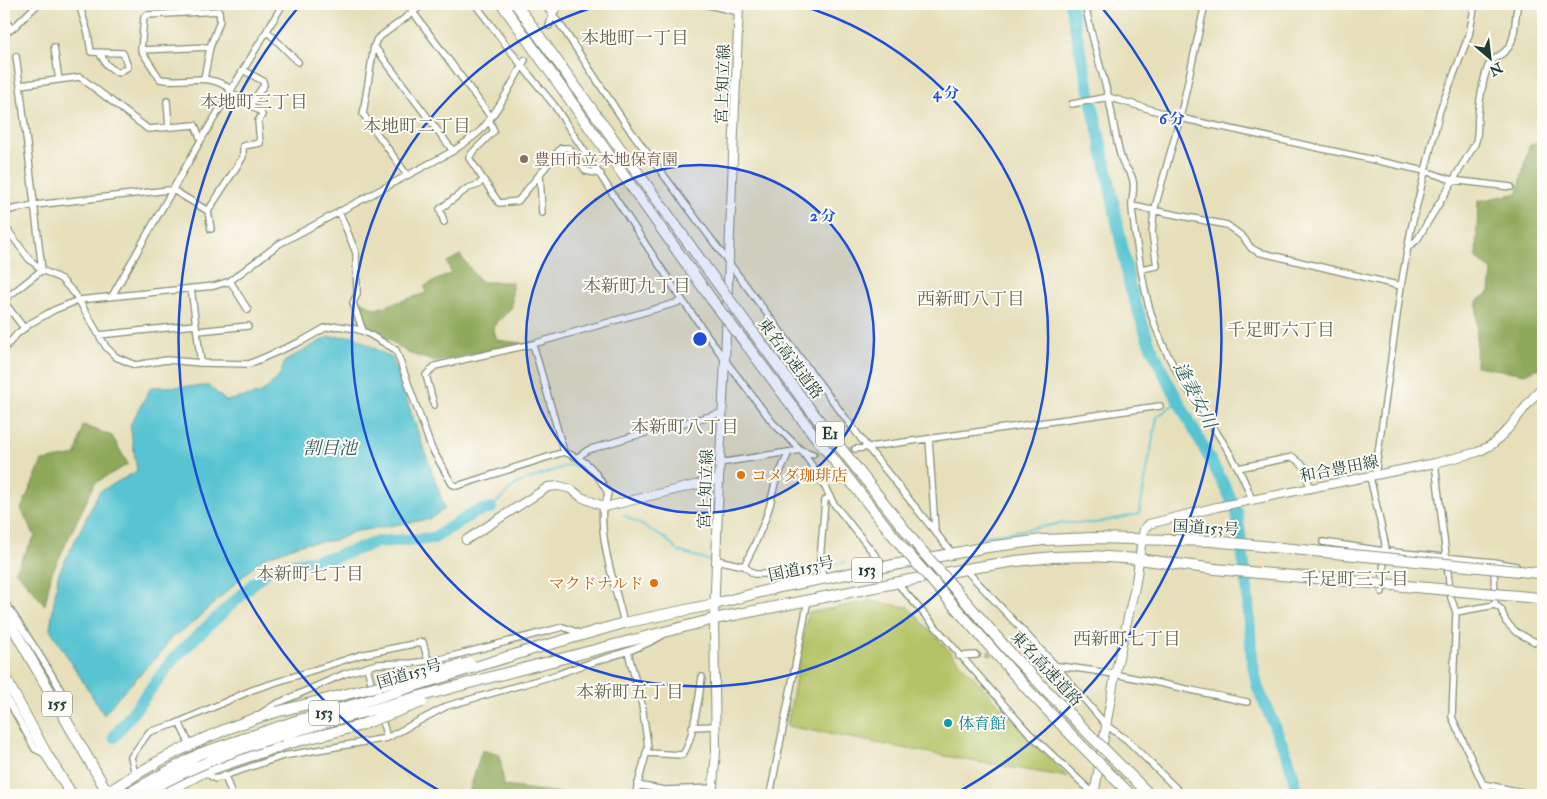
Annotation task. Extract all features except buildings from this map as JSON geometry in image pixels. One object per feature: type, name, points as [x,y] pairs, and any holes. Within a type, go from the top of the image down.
[{"type":"highway","points":[[496,4],[570,100]]},
{"type":"highway","name":"東名高速道路","points":[[502,4],[712,300],[804,422],[903,548],[1028,690],[1131,795]]},
{"type":"highway","name":"東名高速道路","points":[[516,4],[746,322],[812,411],[917,545],[1014,657],[1150,795]]},
{"type":"highway","name":"国道153号","points":[[125,795],[199,754],[296,721],[530,650],[624,623],[715,604],[780,587],[952,553],[1043,540],[1142,539],[1211,542],[1542,572]]},
{"type":"highway","name":"国道153号","points":[[141,795],[202,763],[256,742],[537,664],[669,632],[714,619],[965,569],[1054,557],[1138,559],[1215,569],[1541,598]]},
{"type":"highway","name":"155","points":[[4,612],[107,794]]},
{"type":"highway","name":"153","points":[[107,794],[135,775],[190,745],[252,719],[518,650],[530,650]]},
{"type":"highway","name":"153","points":[[161,795],[203,772],[286,744],[358,726],[432,698],[517,675],[537,664]]},
{"type":"highway","name":"155","points":[[4,676],[69,793]]},
{"type":"main road","name":"宮上知立線","points":[[713,791],[716,752],[714,726],[714,619],[719,463],[739,8]]},
{"type":"main road","name":"和合豊田線","points":[[1094,795],[1106,725],[1136,582],[1144,529],[1149,524],[1217,507],[1435,463],[1478,452],[1493,444],[1508,429],[1543,385]]},
{"type":"main road","points":[[466,540],[548,487],[559,486],[571,489],[581,497],[604,506],[719,479]]},
{"type":"street","points":[[4,34],[12,29],[38,4]]},
{"type":"street","points":[[78,4],[88,33],[91,52],[100,54],[108,52],[122,53],[128,67],[118,74],[107,65],[100,54]]},
{"type":"street","points":[[112,296],[201,140],[284,4]]},
{"type":"street","points":[[407,4],[490,118],[494,132],[469,158],[499,203],[518,202],[561,148],[569,148],[586,171],[601,174]]},
{"type":"street","points":[[407,175],[363,114],[374,46],[377,39],[424,4]]},
{"type":"street","points":[[475,4],[554,106],[725,360],[773,423],[801,450],[816,471],[829,497],[884,566]]},
{"type":"street","points":[[544,4],[564,30],[625,123],[729,263],[868,448],[952,553]]},
{"type":"street","points":[[549,26],[552,16],[560,4]]},
{"type":"street","points":[[704,4],[739,8]]},
{"type":"street","points":[[1085,4],[1122,161],[1130,171],[1133,181],[1132,206],[1146,300],[1164,348],[1238,468],[1246,484],[1251,501]]},
{"type":"street","points":[[1141,269],[1157,266],[1152,234],[1154,211],[1180,118],[1205,4]]},
{"type":"street","points":[[1382,592],[1385,543],[1372,476],[1401,286],[1411,229],[1440,110],[1469,35],[1476,4]]},
{"type":"street","points":[[1409,246],[1417,240],[1475,144],[1478,136],[1478,114],[1486,70],[1492,61],[1506,51],[1511,44],[1515,33],[1518,4]]},
{"type":"street","points":[[204,79],[210,47],[220,21],[219,11],[147,15],[144,17],[141,50],[160,79],[204,79],[224,84],[261,112],[262,115],[258,121],[260,143],[243,146],[243,157],[208,211],[211,229]]},
{"type":"street","points":[[4,19],[12,29]]},
{"type":"street","points":[[267,31],[298,62]]},
{"type":"street","points":[[374,46],[453,151]]},
{"type":"street","points":[[54,47],[59,80]]},
{"type":"street","points":[[141,50],[210,47]]},
{"type":"street","points":[[16,56],[42,270]]},
{"type":"street","points":[[4,349],[24,328],[54,310],[79,300],[214,286],[230,281],[279,244],[453,151],[468,141],[490,118],[526,60]]},
{"type":"street","points":[[243,70],[263,82],[264,85],[250,105]]},
{"type":"street","points":[[20,85],[80,78],[148,129],[195,125],[201,140]]},
{"type":"street","points":[[1075,104],[1106,97],[1180,118],[1425,171],[1452,180],[1510,187]]},
{"type":"street","points":[[167,100],[169,127]]},
{"type":"street","points":[[540,174],[542,213]]},
{"type":"street","points":[[444,222],[440,209],[468,188],[478,185],[483,180]]},
{"type":"street","points":[[4,210],[173,190],[208,211]]},
{"type":"street","points":[[1132,206],[1227,225],[1243,237],[1251,248],[1258,252],[1401,286]]},
{"type":"street","points":[[340,211],[356,253],[357,294],[353,303],[363,331]]},
{"type":"street","points":[[4,226],[29,259],[42,270],[61,279],[79,300],[106,347],[116,357],[135,365],[168,360],[202,364],[250,364],[302,341],[325,328],[338,326],[356,328],[390,345],[398,354],[432,447],[452,484],[457,486],[564,452],[586,461],[608,493],[601,520],[624,623]]},
{"type":"street","points":[[24,328],[4,302],[4,299],[42,270]]},
{"type":"street","points":[[230,281],[248,310]]},
{"type":"street","points":[[191,288],[202,364]]},
{"type":"street","points":[[434,405],[426,374],[435,366],[533,344],[684,301]]},
{"type":"street","points":[[99,335],[248,326]]},
{"type":"street","points":[[533,344],[564,452]]},
{"type":"street","points":[[855,449],[1160,406]]},
{"type":"street","points":[[578,457],[588,450],[630,437],[722,413]]},
{"type":"street","points":[[929,439],[935,530]]},
{"type":"street","points":[[719,463],[801,450],[813,454]]},
{"type":"street","points":[[744,566],[765,520],[775,483],[789,452]]},
{"type":"street","points":[[1238,468],[1293,457],[1304,466],[1310,488]]},
{"type":"street","points":[[1435,463],[1451,598],[1456,612],[1452,717],[1488,795]]},
{"type":"street","points":[[823,578],[820,549],[825,500],[829,497]]},
{"type":"street","points":[[1323,542],[1384,551],[1494,562],[1542,572]]},
{"type":"street","points":[[716,560],[744,566],[754,574],[777,574]]},
{"type":"street","points":[[1494,562],[1495,605]]},
{"type":"street","points":[[965,569],[1055,665],[1106,725],[1128,740],[1184,795]]},
{"type":"street","points":[[897,583],[959,656],[1028,732],[1094,795]]},
{"type":"street","points":[[770,795],[808,600]]},
{"type":"street","points":[[4,601],[36,652],[48,666],[64,696],[61,711]]},
{"type":"street","points":[[1456,612],[1495,605],[1501,609],[1506,622],[1516,632],[1535,642],[1543,641]]},
{"type":"street","points":[[252,719],[274,705],[344,674],[377,664],[428,661],[458,655],[563,627],[584,635]]},
{"type":"street","points":[[203,772],[215,779],[283,756],[387,738],[447,706],[560,674],[576,667],[628,652],[645,646],[669,632]]},
{"type":"street","points":[[135,775],[132,757],[149,732],[179,722],[252,690],[360,655],[423,642],[428,661]]},
{"type":"street","points":[[628,652],[645,720],[648,747],[635,795]]},
{"type":"street","points":[[959,656],[976,655]]},
{"type":"street","points":[[1036,664],[1055,665],[1248,702]]},
{"type":"street","points":[[367,667],[387,738]]},
{"type":"street","points":[[646,753],[682,755],[686,751],[702,677]]},
{"type":"street","points":[[4,693],[35,749],[47,755]]},
{"type":"street","points":[[179,722],[190,745]]},
{"type":"street","points":[[692,727],[714,726]]},
{"type":"street","points":[[225,776],[232,795]]},
{"type":"street","points":[[1484,784],[1535,795]]},
{"type":"street","points":[[637,785],[665,790],[713,791]]},
{"type":"green space","points":[[1543,138],[1543,366],[1525,374],[1476,366],[1477,301],[1490,292],[1492,270],[1476,258],[1478,201],[1518,193],[1529,146]]},
{"type":"green space","points":[[460,255],[480,282],[512,282],[512,307],[493,327],[497,340],[522,343],[436,362],[408,353],[359,319],[357,299],[376,309],[426,293],[425,286],[451,273],[447,262]]},
{"type":"green space","points":[[83,425],[112,436],[128,464],[95,483],[51,575],[45,605],[15,570],[35,536],[21,509],[42,461],[76,455]]},
{"type":"green space","points":[[870,601],[908,607],[1067,777],[787,726],[808,613]]},
{"type":"green space","points":[[482,750],[500,755],[504,786],[578,795],[468,795]]},
{"type":"water","name":"割目池","points":[[353,336],[392,358],[445,509],[429,519],[353,532],[337,540],[301,544],[263,558],[188,627],[170,639],[162,651],[104,715],[50,629],[58,575],[99,492],[137,471],[130,425],[151,387],[209,386],[226,401],[262,393],[280,375],[285,361],[328,337]]},
{"type":"waterway","name":"逢妻女川","points":[[1070,4],[1107,171],[1130,287],[1148,340],[1168,382],[1237,512],[1247,587],[1252,659],[1257,686],[1288,758],[1297,795]]},
{"type":"waterway","points":[[981,537],[1064,523],[1095,523],[1139,514],[1157,417],[1178,401]]},
{"type":"waterway","points":[[491,508],[516,484],[569,465],[578,466]]},
{"type":"waterway","name":"割目池","points":[[114,737],[175,657],[270,568],[334,557],[378,542],[434,538],[473,513],[491,508]]},
{"type":"waterway","points":[[624,515],[666,539],[678,551],[711,561]]},
{"type":"waterway","points":[[823,566],[845,562]]},
{"type":"waterway","points":[[781,573],[818,567]]},
{"type":"waterway","name":"割目池","points":[[111,740],[114,737]]},
{"type":"tunnel","points":[[813,454],[855,449]]},
{"type":"tunnel","points":[[976,655],[1036,664]]},
{"type":"place","name":"豊田市立本地保育園","points":[[524,159]]},
{"type":"place","name":"コメダ珈琲店","points":[[741,475]]},
{"type":"place","name":"マクドナルド","points":[[654,583]]},
{"type":"place","name":"体育館","points":[[948,723]]},
{"type":"district","name":"本地町一丁目","points":[[635,38]]},
{"type":"district","name":"本地町三丁目","points":[[254,102]]},
{"type":"district","name":"本地町二丁目","points":[[417,126]]},
{"type":"district","name":"本新町九丁目","points":[[637,286]]},
{"type":"district","name":"西新町八丁目","points":[[971,299]]},
{"type":"district","name":"千足町六丁目","points":[[1281,330]]},
{"type":"district","name":"本新町八丁目","points":[[685,427]]},
{"type":"district","name":"本新町七丁目","points":[[310,574]]},
{"type":"district","name":"千足町三丁目","points":[[1355,579]]},
{"type":"district","name":"西新町七丁目","points":[[1127,639]]},
{"type":"district","name":"本新町五丁目","points":[[630,692]]}]
